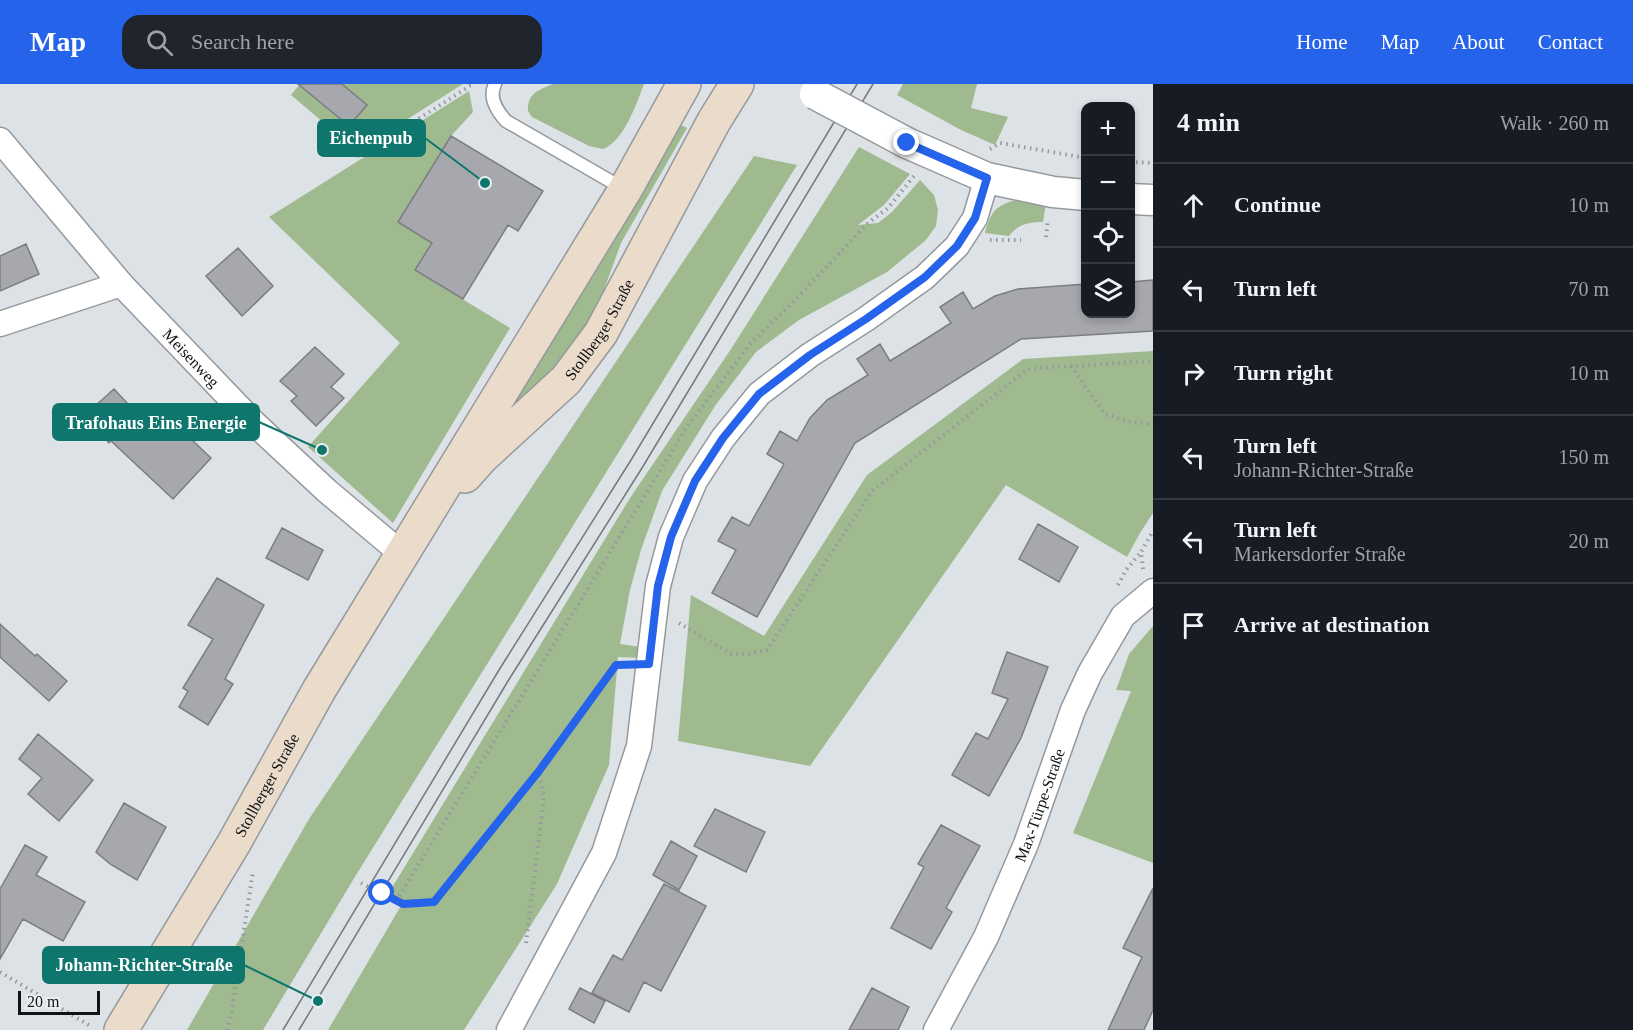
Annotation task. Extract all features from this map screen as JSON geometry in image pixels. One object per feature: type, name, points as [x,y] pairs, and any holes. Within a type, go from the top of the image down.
[{"type":"main road","name":"Stollberger Straße","points":[[121,1030],[234,843],[320,690],[406,546],[625,190],[684,84]]},
{"type":"main road","name":"Stollberger Straße","points":[[406,546],[442,501],[482,457],[566,380],[601,333],[714,121],[737,84]]},
{"type":"street","points":[[807,89],[907,143],[986,164],[1053,192],[1081,195]]},
{"type":"street","name":"Meisenweg","points":[[0,140],[121,284],[254,423],[327,491],[406,546]]},
{"type":"street","points":[[509,1030],[604,853],[639,746],[658,586],[671,537],[695,481],[723,438],[759,394],[810,355],[925,277],[957,246],[975,218],[986,164]]},
{"type":"street","points":[[1135,199],[1153,200]]},
{"type":"street","points":[[0,324],[121,284]]},
{"type":"street","name":"Max-Türpe-Straße","points":[[936,1030],[986,937],[1022,854],[1073,710],[1093,668],[1124,616],[1153,591]]},
{"type":"lane","points":[[494,86],[493,100],[497,111],[506,121],[625,190]]},
{"type":"path","points":[[334,152],[360,156],[470,86],[494,86]]},
{"type":"path","points":[[986,164],[1000,143],[1081,157]]},
{"type":"path","points":[[1135,162],[1153,164]]},
{"type":"path","points":[[396,901],[687,427],[750,344],[868,223],[888,208],[918,171]]},
{"type":"path","points":[[656,609],[731,654],[749,654],[767,650],[872,490],[1028,369],[1153,361]]},
{"type":"path","points":[[1071,365],[1105,414],[1125,421],[1153,423]]},
{"type":"path","points":[[361,883],[403,904],[434,902],[539,771],[616,665],[649,664]]},
{"type":"path","points":[[538,975],[523,962],[544,797],[539,771]]},
{"type":"path","points":[[227,1030],[255,858],[234,843]]},
{"type":"path","points":[[0,972],[98,1030]]},
{"type":"green space","points":[[300,84],[463,84],[357,151],[291,95]]},
{"type":"green space","points":[[553,84],[644,84],[623,130],[610,145],[603,149],[589,146],[532,117],[528,111],[529,100],[538,91]]},
{"type":"green space","points":[[903,84],[977,84],[971,108],[1008,117],[995,145],[961,130],[897,95]]},
{"type":"green space","points":[[469,91],[473,112],[451,136],[398,222],[432,243],[416,271],[510,328],[393,523],[308,447],[400,343],[269,217]]},
{"type":"green space","points":[[675,122],[687,128],[621,243],[596,312],[560,364],[511,411],[506,404]]},
{"type":"green space","points":[[859,147],[910,174],[884,205],[858,225],[878,223],[892,212],[920,180],[934,195],[938,210],[936,226],[926,240],[887,272],[799,320],[756,352],[715,406],[662,491],[641,550],[630,590],[620,644],[641,647],[640,658],[618,657],[609,765],[557,884],[464,1030],[328,1030],[402,904],[388,894],[630,498],[731,349]]},
{"type":"green space","points":[[754,156],[797,165],[353,880],[263,1030],[187,1030],[309,819]]},
{"type":"green space","points":[[1022,199],[1046,203],[1043,222],[1024,224],[1009,236],[985,233],[993,213],[1001,205]]},
{"type":"green space","points":[[1153,351],[1153,513],[1127,557],[1006,485],[810,766],[678,741],[691,595],[764,636],[867,475],[1023,359]]},
{"type":"green space","points":[[1153,626],[1153,863],[1073,833],[1131,691],[1116,690],[1129,654]]},
{"type":"building","points":[[298,84],[342,84],[367,105],[349,126]]},
{"type":"building","points":[[451,136],[543,191],[518,231],[508,225],[463,299],[415,270],[432,243],[398,222]]},
{"type":"building","points":[[26,244],[39,274],[0,291],[0,256]]},
{"type":"building","points":[[238,248],[273,286],[242,316],[206,276]]},
{"type":"building","points":[[1153,280],[1153,331],[1021,339],[855,443],[757,617],[712,593],[736,550],[718,541],[732,517],[749,526],[784,464],[767,454],[780,431],[797,441],[810,418],[827,400],[868,375],[857,359],[880,344],[890,361],[921,342],[951,323],[940,307],[963,292],[973,309],[995,296],[1018,289],[1081,284],[1081,318],[1135,318],[1135,282]]},
{"type":"building","points":[[315,347],[344,374],[331,387],[344,398],[316,426],[291,401],[297,396],[280,381]]},
{"type":"building","points":[[114,389],[156,434],[170,419],[211,458],[173,499],[111,441],[109,443],[84,416]]},
{"type":"building","points":[[1038,524],[1078,547],[1059,582],[1019,559]]},
{"type":"building","points":[[282,528],[323,550],[308,580],[266,558]]},
{"type":"building","points":[[217,578],[264,605],[225,679],[233,684],[208,725],[179,707],[188,691],[183,688],[213,639],[188,625]]},
{"type":"building","points":[[0,624],[67,681],[49,701],[0,657]]},
{"type":"building","points":[[1007,652],[1048,667],[1021,738],[989,796],[952,775],[976,733],[988,739],[1008,699],[992,693]]},
{"type":"building","points":[[38,734],[93,780],[59,821],[28,794],[42,778],[19,759]]},
{"type":"building","points":[[124,803],[166,827],[137,880],[110,864],[96,852]]},
{"type":"building","points":[[715,809],[765,832],[746,872],[694,846]]},
{"type":"building","points":[[941,825],[980,846],[946,908],[952,912],[931,949],[891,928],[924,867],[918,864]]},
{"type":"building","points":[[671,841],[697,856],[679,890],[653,875]]},
{"type":"building","points":[[25,845],[47,857],[36,875],[85,902],[63,941],[23,919],[0,959],[0,889]]},
{"type":"building","points":[[664,884],[706,906],[661,991],[644,982],[629,1012],[592,993],[613,955],[622,960]]},
{"type":"building","points":[[1153,888],[1153,1010],[1144,1030],[1108,1030],[1142,957],[1123,948]]},
{"type":"building","points":[[580,988],[605,1001],[594,1023],[569,1009]]},
{"type":"building","points":[[872,988],[909,1007],[898,1030],[849,1030]]},
{"type":"tram line","points":[[283,1030],[499,670],[631,460],[857,84]]},
{"type":"tram line","points":[[299,1030],[508,681],[642,468],[873,84]]},
{"type":"place","name":"Eichenpub","points":[[485,183]]},
{"type":"place","name":"Trafohaus Eins Energie","points":[[322,450]]},
{"type":"place","name":"Johann-Richter-Straße","points":[[318,1001]]},
{"type":"route","points":[[382,893],[403,904],[434,902],[539,771],[616,665],[649,664],[658,586],[671,537],[695,481],[723,438],[759,394],[810,355],[925,277],[957,246],[975,218],[987,178],[907,143]]}]
